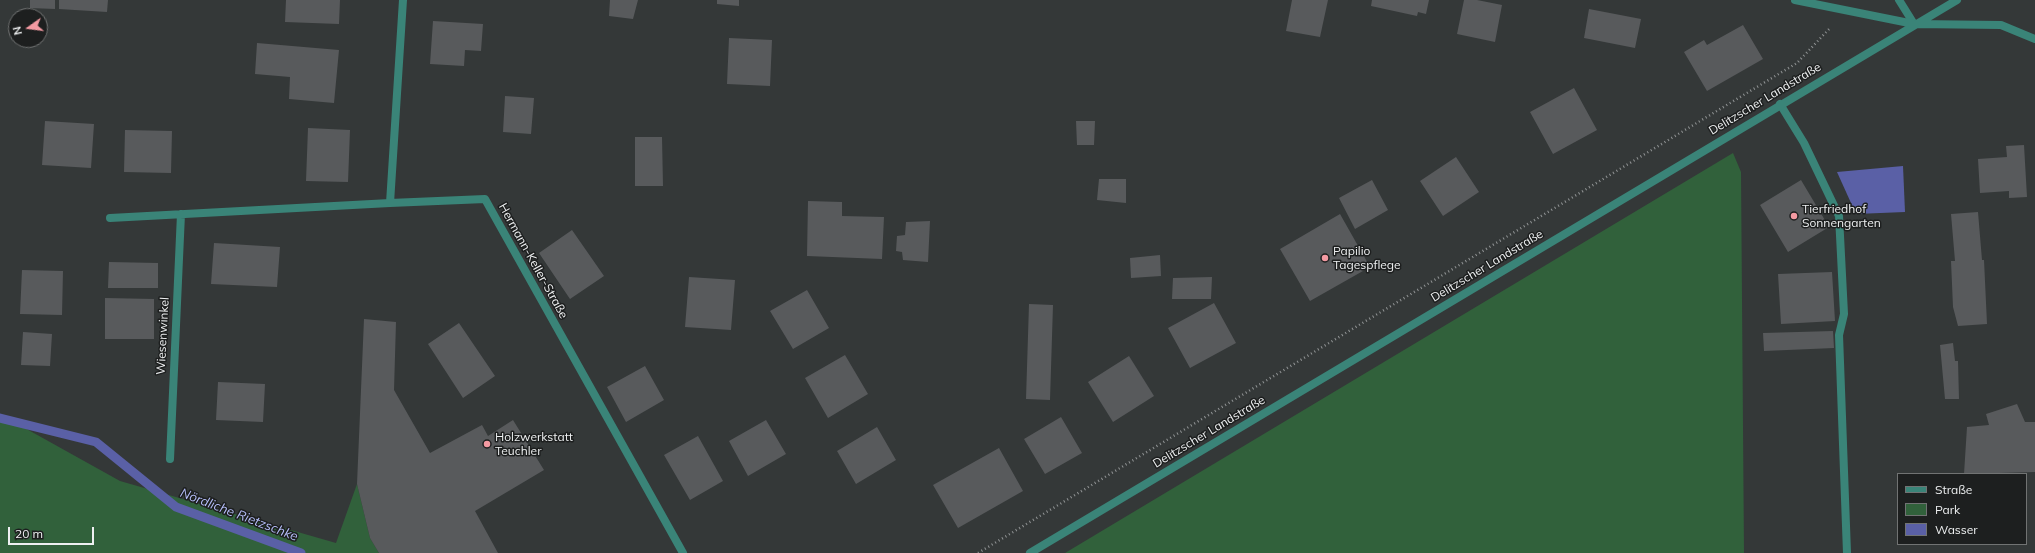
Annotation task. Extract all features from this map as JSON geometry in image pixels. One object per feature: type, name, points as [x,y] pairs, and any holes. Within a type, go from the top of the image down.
[{"type":"street","points":[[110,218],[390,203],[403,0]]},
{"type":"street","points":[[1795,0],[1847,9],[1914,24],[2001,25],[2035,39]]},
{"type":"street","points":[[1899,0],[1914,24]]},
{"type":"street","name":"Delitzscher Landstraße","points":[[1030,553],[1914,24],[1957,0]]},
{"type":"street","points":[[1780,104],[1804,144],[1839,216],[1844,314],[1839,335],[1847,553]]},
{"type":"street","name":"Hermann-Keller-Straße","points":[[390,203],[485,199],[683,553]]},
{"type":"street","name":"Wiesenwinkel","points":[[170,459],[181,214]]},
{"type":"path","points":[[978,553],[1797,63],[1847,9]]},
{"type":"green space","points":[[1733,153],[1741,172],[1744,553],[1065,553]]},
{"type":"green space","points":[[0,420],[23,427],[120,481],[336,543],[357,484],[370,538],[379,553],[0,553]]},
{"type":"water","points":[[1903,166],[1905,212],[1856,214],[1837,172]]},
{"type":"building","points":[[30,0],[55,0],[55,9],[30,8]]},
{"type":"building","points":[[59,0],[108,0],[107,12],[59,9]]},
{"type":"building","points":[[286,0],[340,0],[339,24],[285,22]]},
{"type":"building","points":[[610,0],[638,0],[633,19],[609,16]]},
{"type":"building","points":[[717,0],[739,0],[739,6],[717,4]]},
{"type":"building","points":[[1292,0],[1328,0],[1320,37],[1286,31]]},
{"type":"building","points":[[1372,0],[1429,0],[1426,14],[1418,12],[1417,16],[1371,6]]},
{"type":"building","points":[[1464,0],[1477,0],[1502,5],[1495,42],[1457,34]]},
{"type":"building","points":[[1589,9],[1641,19],[1635,48],[1584,38]]},
{"type":"building","points":[[433,21],[483,24],[481,51],[465,50],[464,66],[430,64]]},
{"type":"building","points":[[1743,25],[1763,59],[1707,91],[1684,52],[1704,40],[1707,45]]},
{"type":"building","points":[[729,38],[772,40],[770,86],[727,84]]},
{"type":"building","points":[[257,43],[339,50],[334,103],[289,99],[290,77],[255,74]]},
{"type":"building","points":[[1574,88],[1597,130],[1553,154],[1530,112]]},
{"type":"building","points":[[505,96],[534,98],[531,134],[503,132]]},
{"type":"building","points":[[45,121],[94,124],[91,168],[42,165]]},
{"type":"building","points":[[1076,121],[1095,121],[1094,145],[1077,145]]},
{"type":"building","points":[[308,128],[350,130],[348,182],[306,181]]},
{"type":"building","points":[[125,130],[172,131],[171,173],[124,172]]},
{"type":"building","points":[[635,137],[662,137],[663,186],[635,186]]},
{"type":"building","points":[[2024,145],[2027,197],[2009,198],[2009,191],[1980,193],[1978,159],[2007,157],[2006,146]]},
{"type":"building","points":[[1456,157],[1479,192],[1443,216],[1420,181]]},
{"type":"building","points":[[1099,179],[1126,179],[1126,203],[1097,200]]},
{"type":"building","points":[[1372,180],[1388,210],[1355,229],[1339,198]]},
{"type":"building","name":"Tierfriedhof Sonnengarten","points":[[1801,180],[1829,227],[1788,252],[1760,205]]},
{"type":"building","points":[[808,201],[842,202],[842,216],[884,217],[882,259],[807,256]]},
{"type":"building","points":[[1978,212],[1982,260],[1984,260],[1987,324],[1958,326],[1953,307],[1951,261],[1955,261],[1951,214]]},
{"type":"building","name":"Papilio Tagespflege","points":[[1340,214],[1370,267],[1310,301],[1280,249]]},
{"type":"building","points":[[930,221],[928,262],[903,260],[902,252],[896,251],[897,236],[905,235],[906,222]]},
{"type":"building","points":[[572,230],[604,276],[570,299],[539,253]]},
{"type":"building","points":[[214,243],[280,247],[277,287],[211,284]]},
{"type":"building","points":[[1160,255],[1161,276],[1131,278],[1130,258]]},
{"type":"building","points":[[109,262],[158,263],[158,288],[108,288]]},
{"type":"building","points":[[22,270],[63,271],[62,315],[20,314]]},
{"type":"building","points":[[1832,272],[1835,321],[1781,324],[1778,274]]},
{"type":"building","points":[[689,277],[735,280],[731,330],[685,327]]},
{"type":"building","points":[[1212,277],[1211,299],[1172,299],[1173,278]]},
{"type":"building","points":[[807,290],[829,328],[793,349],[770,311]]},
{"type":"building","points":[[105,298],[154,299],[154,339],[105,339]]},
{"type":"building","points":[[1214,303],[1236,343],[1190,368],[1168,328]]},
{"type":"building","points":[[1029,304],[1053,305],[1050,400],[1026,399]]},
{"type":"building","name":"Holzwerkstatt Teuchler","points":[[364,319],[396,322],[394,390],[430,453],[482,425],[488,436],[513,420],[544,470],[475,511],[498,553],[379,553],[370,538],[357,484]]},
{"type":"building","points":[[459,323],[495,376],[463,398],[428,344]]},
{"type":"building","points":[[1833,331],[1834,348],[1764,351],[1763,333]]},
{"type":"building","points":[[23,332],[52,334],[50,366],[21,365]]},
{"type":"building","points":[[1953,343],[1955,361],[1958,361],[1959,399],[1945,399],[1940,345]]},
{"type":"building","points":[[845,355],[868,394],[828,418],[805,378]]},
{"type":"building","points":[[1129,356],[1154,396],[1113,422],[1088,382]]},
{"type":"building","points":[[645,366],[664,400],[626,422],[607,387]]},
{"type":"building","points":[[218,382],[265,384],[263,422],[216,420]]},
{"type":"building","points":[[2017,404],[2025,422],[2035,422],[2035,472],[1964,473],[1967,427],[1989,425],[1986,414]]},
{"type":"building","points":[[1061,417],[1082,453],[1045,474],[1024,439]]},
{"type":"building","points":[[766,420],[786,454],[748,476],[729,441]]},
{"type":"building","points":[[877,427],[896,460],[856,484],[837,451]]},
{"type":"building","points":[[698,436],[723,481],[690,500],[664,455]]},
{"type":"building","points":[[999,448],[1023,491],[958,528],[933,485]]},
{"type":"waterway","name":"Nördliche Rietzschke","points":[[0,418],[96,442],[176,507],[301,553]]},
{"type":"place","name":"Tierfriedhof Sonnengarten","points":[[1794,216]]},
{"type":"place","name":"Papilio Tagespflege","points":[[1325,258]]},
{"type":"place","name":"Holzwerkstatt Teuchler","points":[[487,444]]}]
